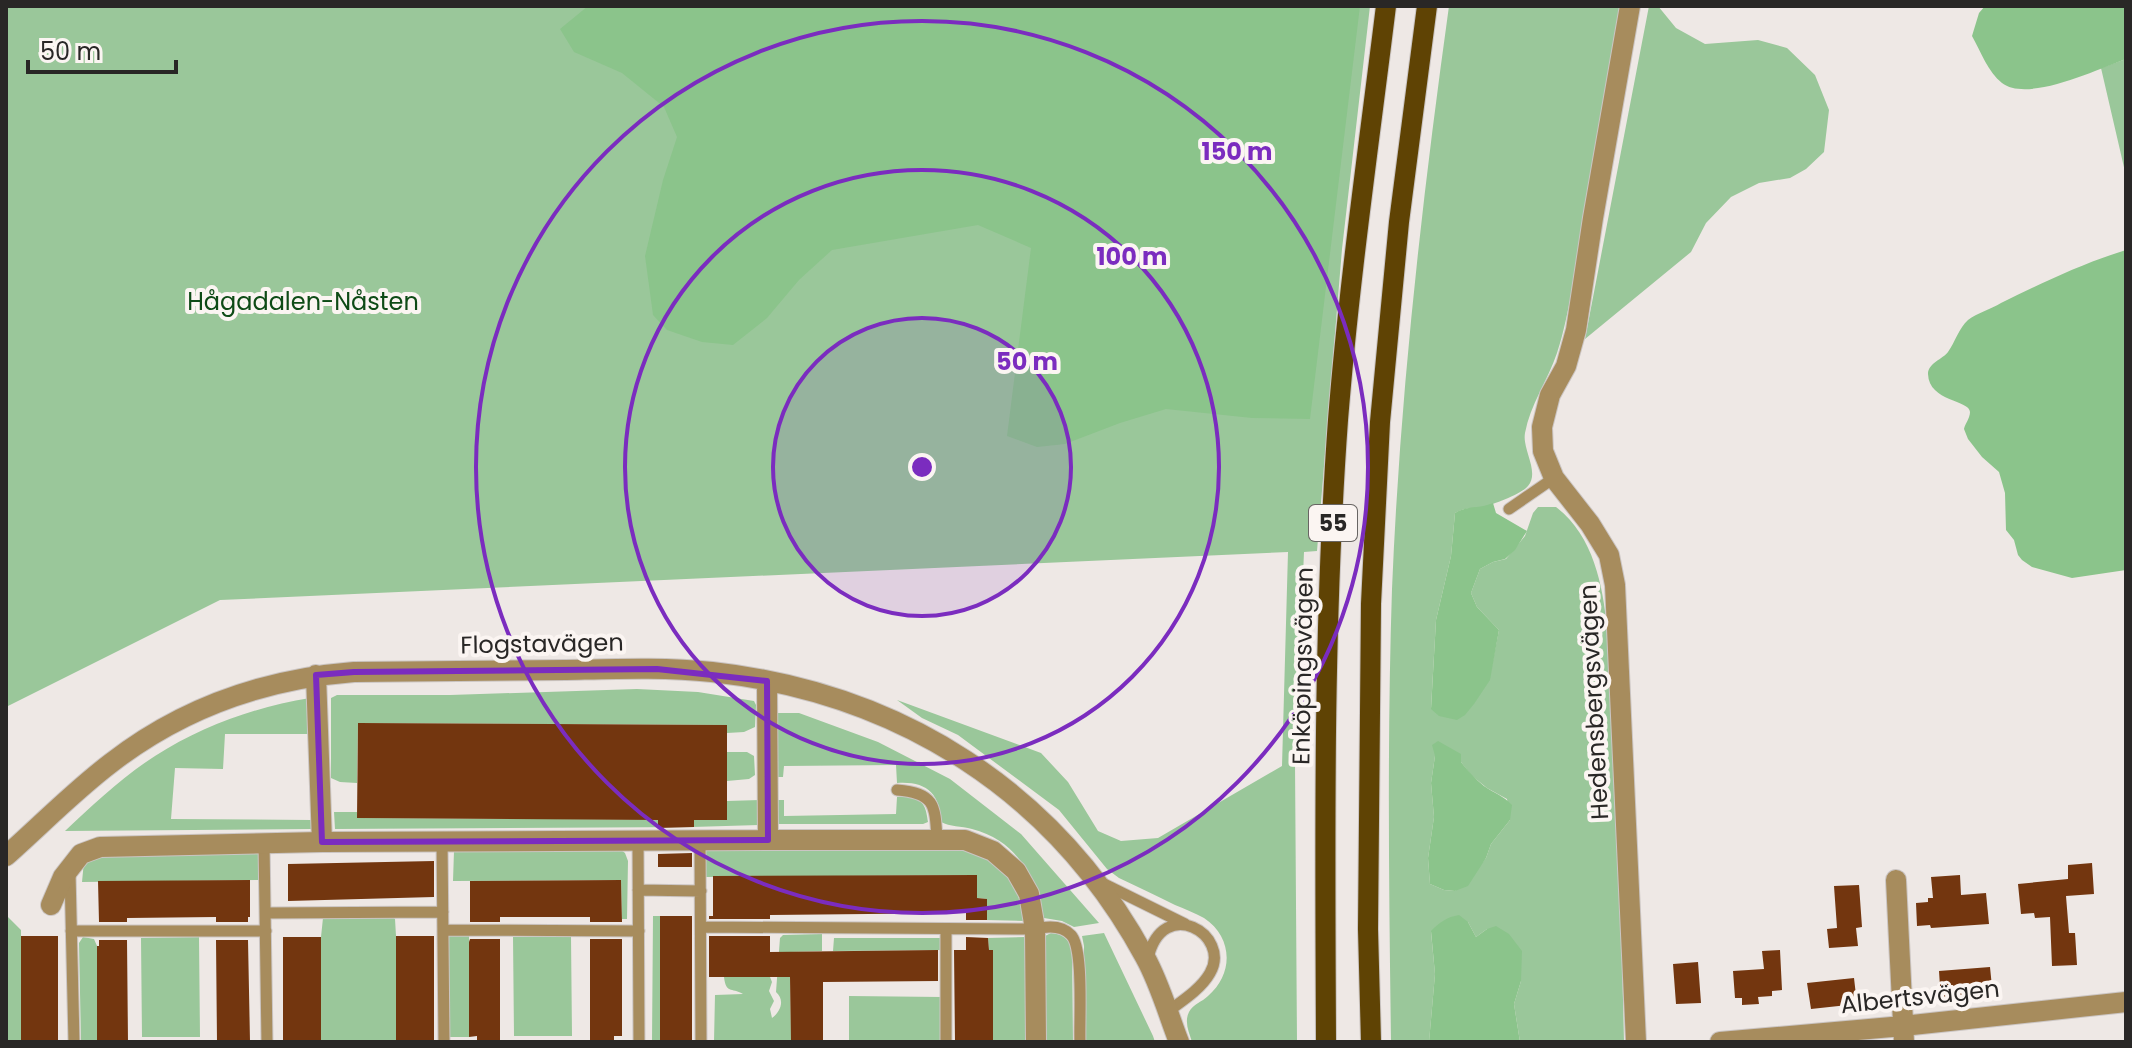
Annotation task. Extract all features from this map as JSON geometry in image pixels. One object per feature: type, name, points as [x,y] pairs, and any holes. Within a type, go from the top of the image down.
[{"type":"main road","name":"Enköpingsvägen","points":[[1326,1042],[1329,589],[1338,419],[1386,6]]},
{"type":"main road","name":"55","points":[[1371,1042],[1368,914],[1371,604],[1380,422],[1399,222],[1427,6]]},
{"type":"street","name":"Hedensbergsvägen","points":[[1630,6],[1576,330],[1566,366],[1550,395],[1542,427],[1543,451],[1554,478],[1590,524],[1609,555],[1615,585],[1636,1042]]},
{"type":"street","name":"Flogstavägen","points":[[6,856],[110,764],[144,740],[183,717],[277,683],[316,675],[354,672],[657,669],[712,672],[767,681],[858,706],[968,760],[1009,791],[1050,827],[1097,881],[1125,922],[1147,960],[1179,1042]]},
{"type":"street","points":[[316,675],[322,842]]},
{"type":"street","points":[[767,681],[768,840]]},
{"type":"street","points":[[51,905],[63,877],[81,854],[100,847],[442,841],[965,840],[993,851],[1016,871],[1029,894],[1035,929],[1036,1042]]},
{"type":"street","points":[[1896,880],[1903,1034]]},
{"type":"street","name":"Albertsvägen","points":[[1720,1042],[1903,1034],[2126,1002]]},
{"type":"lane","points":[[1509,509],[1554,478]]},
{"type":"lane","points":[[897,790],[915,791],[926,797],[934,808],[937,839]]},
{"type":"lane","points":[[638,840],[639,1042]]},
{"type":"lane","points":[[700,840],[701,1042]]},
{"type":"lane","points":[[442,841],[444,1042]]},
{"type":"lane","points":[[264,843],[267,1042]]},
{"type":"lane","points":[[70,868],[74,1042]]},
{"type":"lane","points":[[1097,881],[1186,924],[1202,933],[1212,944],[1215,961],[1209,975],[1167,1012]]},
{"type":"lane","points":[[638,890],[701,891]]},
{"type":"lane","points":[[265,913],[443,912]]},
{"type":"lane","points":[[1147,960],[1151,943],[1160,931],[1172,925],[1186,924]]},
{"type":"lane","points":[[701,927],[1059,928],[1072,935],[1079,951],[1080,1042]]},
{"type":"lane","points":[[946,929],[946,1042]]},
{"type":"lane","points":[[444,930],[639,931]]},
{"type":"lane","points":[[71,931],[266,931]]},
{"type":"highlighted area","points":[[657,669],[767,681],[768,840],[322,842],[316,675]]},
{"type":"green space","name":"Hågadalen-Nåsten","points":[[6,6],[1370,6],[1342,249],[1317,551],[1304,552],[1295,764],[1297,1042],[1192,1042],[1187,1023],[1189,1012],[1216,987],[1226,967],[1225,945],[1214,926],[1201,916],[1119,878],[1107,869],[1059,810],[958,735],[922,718],[897,700],[1041,753],[1068,782],[1098,831],[1121,841],[1158,838],[1282,766],[1288,552],[220,600],[6,707]]},
{"type":"green space","points":[[588,6],[1360,6],[1310,419],[1252,418],[1166,409],[1065,444],[1037,447],[1007,436],[1031,248],[978,225],[832,250],[799,280],[767,318],[733,345],[702,342],[667,330],[653,315],[645,256],[677,137],[664,107],[622,73],[574,52],[560,29]]},
{"type":"green space","points":[[1449,6],[1620,6],[1566,320],[1557,353],[1525,433],[1532,468],[1531,480],[1525,489],[1508,498],[1455,513],[1451,556],[1436,620],[1431,708],[1489,680],[1499,630],[1477,607],[1471,593],[1480,569],[1506,559],[1525,536],[1538,507],[1556,507],[1569,518],[1587,546],[1599,578],[1605,612],[1624,1042],[1520,1042],[1514,1004],[1521,981],[1487,929],[1476,937],[1468,922],[1431,932],[1435,974],[1429,1042],[1391,1042],[1389,702],[1392,589],[1400,443],[1413,297]],"holes":[[[1435,756],[1461,762],[1487,788],[1507,799],[1510,820],[1491,844],[1486,858],[1476,871],[1455,891],[1430,884],[1428,858],[1434,817],[1431,783]]]},
{"type":"green space","points":[[1649,6],[1658,6],[1676,28],[1705,44],[1758,40],[1787,48],[1815,75],[1829,110],[1824,152],[1806,169],[1790,178],[1759,183],[1731,197],[1706,223],[1691,252],[1585,339]]},
{"type":"green space","points":[[1985,6],[2126,6],[2126,59],[2045,87],[2014,88],[2002,83],[1993,73],[1972,36],[1979,13]]},
{"type":"green space","points":[[2126,59],[2126,176],[2101,68]]},
{"type":"green space","points":[[2126,250],[2126,570],[2072,578],[2032,567],[2018,555],[2014,540],[2006,530],[2005,493],[1999,472],[1982,457],[1964,429],[1970,412],[1964,405],[1935,390],[1928,374],[1930,367],[1948,352],[1968,320],[2063,274]]},
{"type":"green space","points":[[1493,503],[1496,513],[1527,531],[1505,559],[1480,569],[1471,593],[1477,607],[1499,630],[1490,680],[1465,715],[1457,720],[1439,716],[1431,709],[1436,620],[1451,556],[1455,513]]},
{"type":"green space","points":[[637,689],[698,692],[754,701],[755,727],[744,732],[727,733],[727,725],[358,723],[357,783],[331,778],[331,698],[337,695]]},
{"type":"green space","points":[[310,698],[309,734],[225,734],[223,769],[175,768],[171,819],[311,820],[312,829],[65,831],[131,773],[173,745],[230,719]]},
{"type":"green space","points":[[775,713],[799,713],[878,742],[950,779],[1021,834],[1099,923],[1074,927],[1044,918],[1029,874],[1012,851],[988,835],[941,822],[934,796],[916,784],[897,783],[896,765],[784,766],[783,777],[775,777]]},
{"type":"green space","points":[[1438,741],[1461,754],[1461,762],[1475,778],[1512,805],[1510,820],[1491,844],[1468,886],[1455,891],[1430,884],[1428,858],[1434,817],[1431,783],[1435,756],[1432,745]]},
{"type":"green space","points":[[727,752],[747,752],[754,756],[755,775],[749,779],[727,781]]},
{"type":"green space","points":[[911,796],[924,806],[928,822],[771,824],[771,800],[784,800],[784,816],[896,814],[897,797]]},
{"type":"green space","points":[[760,800],[759,825],[692,827],[335,829],[334,812],[357,812],[358,818],[726,820],[727,801]]},
{"type":"green space","points":[[948,845],[980,854],[997,865],[1016,891],[1024,921],[986,920],[987,899],[977,898],[976,875],[706,877],[706,851],[711,847]]},
{"type":"green space","points":[[617,847],[625,853],[628,861],[627,919],[622,919],[621,880],[453,881],[454,851]]},
{"type":"green space","points":[[262,852],[261,880],[82,882],[84,861],[88,855]]},
{"type":"green space","points":[[6,915],[21,930],[21,1042],[6,1042]]},
{"type":"green space","points":[[391,915],[395,919],[396,936],[396,1042],[321,1042],[323,918]]},
{"type":"green space","points":[[1459,915],[1468,922],[1476,937],[1496,926],[1509,934],[1522,951],[1521,981],[1514,1004],[1520,1042],[1429,1042],[1435,974],[1431,931],[1444,920]]},
{"type":"green space","points":[[653,916],[660,916],[660,1042],[652,1042]]},
{"type":"green space","points":[[448,932],[469,933],[469,1037],[450,1037]]},
{"type":"green space","points":[[1051,933],[1063,937],[1072,947],[1073,1042],[1045,1042],[1045,936]]},
{"type":"green space","points":[[1104,933],[1155,1042],[1084,1042],[1082,936]]},
{"type":"green space","points":[[822,934],[822,951],[790,952],[791,1042],[714,1042],[715,995],[743,994],[728,988],[724,977],[770,977],[769,991],[774,1001],[770,1009],[772,1018],[781,1005],[776,992],[780,938],[783,935]]},
{"type":"green space","points":[[571,936],[572,1036],[514,1036],[513,937]]},
{"type":"green space","points":[[83,937],[94,939],[97,946],[97,1041],[81,1041],[79,943]]},
{"type":"green space","points":[[199,937],[200,1037],[142,1037],[141,938]]},
{"type":"green space","points":[[1026,937],[1027,1042],[993,1042],[993,950],[989,950],[988,938]]},
{"type":"green space","points":[[834,938],[943,938],[943,950],[833,951]]},
{"type":"green space","points":[[849,996],[942,997],[941,1042],[849,1042]]},
{"type":"building","points":[[358,723],[727,725],[727,820],[694,820],[694,827],[658,828],[658,820],[357,818]]},
{"type":"building","points":[[692,853],[692,867],[658,867],[658,854]]},
{"type":"building","points":[[434,861],[434,897],[288,901],[288,864]]},
{"type":"building","points":[[2092,863],[2094,894],[2066,896],[2069,933],[2075,933],[2077,965],[2052,966],[2050,917],[2035,918],[2034,913],[2021,914],[2018,884],[2068,879],[2068,865]]},
{"type":"building","points":[[977,875],[977,898],[987,899],[987,920],[966,920],[966,913],[770,915],[770,919],[709,919],[713,916],[713,876]]},
{"type":"building","points":[[1960,875],[1961,895],[1986,893],[1989,924],[1917,926],[1916,903],[1928,902],[1928,898],[1933,898],[1931,877]]},
{"type":"building","points":[[250,880],[248,922],[216,922],[216,917],[127,918],[127,922],[99,922],[98,881]]},
{"type":"building","points":[[621,880],[622,922],[590,922],[590,917],[500,917],[500,922],[470,922],[470,881]]},
{"type":"building","points":[[1859,885],[1862,927],[1856,928],[1858,946],[1829,948],[1827,929],[1837,928],[1834,886]]},
{"type":"building","points":[[660,916],[692,916],[692,1042],[660,1042]]},
{"type":"building","points":[[21,936],[58,936],[58,1042],[21,1042]]},
{"type":"building","points":[[396,936],[434,936],[434,1042],[396,1042]]},
{"type":"building","points":[[709,936],[770,936],[770,952],[938,950],[938,981],[823,982],[823,1042],[791,1042],[790,977],[709,977]]},
{"type":"building","points":[[283,937],[321,937],[321,1042],[283,1042]]},
{"type":"building","points":[[966,937],[988,938],[989,950],[993,950],[993,1042],[955,1042],[954,950],[966,950]]},
{"type":"building","points":[[470,939],[500,939],[500,1042],[477,1042],[477,1036],[469,1037]]},
{"type":"building","points":[[590,939],[622,939],[622,1036],[614,1036],[614,1042],[590,1042]]},
{"type":"building","points":[[99,940],[127,940],[128,1042],[97,1041]]},
{"type":"building","points":[[216,940],[248,940],[250,1041],[217,1042]]},
{"type":"building","points":[[1780,950],[1782,990],[1772,991],[1772,996],[1758,997],[1759,1004],[1742,1005],[1742,998],[1735,998],[1733,971],[1764,969],[1762,951]]},
{"type":"building","points":[[1698,962],[1701,1003],[1676,1004],[1673,964]]},
{"type":"building","points":[[1990,967],[1993,997],[1941,1002],[1939,971]]},
{"type":"building","points":[[1854,978],[1857,1004],[1811,1009],[1807,983]]}]
